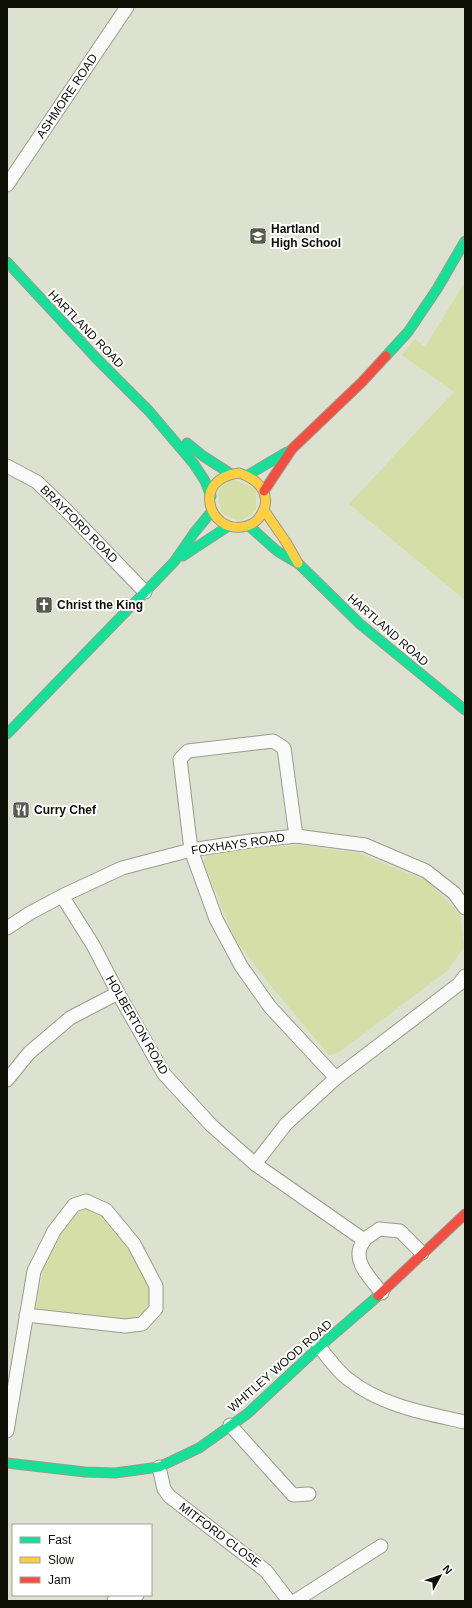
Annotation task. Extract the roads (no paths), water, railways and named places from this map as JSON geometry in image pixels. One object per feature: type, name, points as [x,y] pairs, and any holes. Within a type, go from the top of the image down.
[{"type":"street","name":"ASHMORE ROAD","points":[[7,185],[127,7]]},
{"type":"street","points":[[264,491],[292,449],[362,382],[408,332],[437,289],[465,241]]},
{"type":"street","name":"HARTLAND ROAD","points":[[7,262],[97,359],[149,411],[194,464],[205,481],[210,496]]},
{"type":"street","name":"HARTLAND ROAD","points":[[149,411],[203,456],[231,474]]},
{"type":"street","points":[[248,475],[292,449]]},
{"type":"street","name":"BRAYFORD ROAD","points":[[7,466],[37,482],[145,592]]},
{"type":"street","points":[[239,473],[248,475],[257,480],[264,491],[266,500],[264,510],[258,520],[250,526],[235,528],[227,527],[218,520],[212,512],[210,496],[214,484],[222,477],[231,474],[239,473]]},
{"type":"street","name":"HARTLAND ROAD","points":[[264,510],[299,564]]},
{"type":"street","points":[[7,734],[174,562],[194,533],[212,512]]},
{"type":"street","name":"HARTLAND ROAD","points":[[250,526],[277,551],[299,564],[360,624],[465,710]]},
{"type":"street","points":[[174,562],[227,527]]},
{"type":"street","points":[[296,836],[284,748],[273,742],[188,751],[180,759],[191,850],[216,919],[241,966],[270,1007],[336,1078]]},
{"type":"street","name":"FOXHAYS ROAD","points":[[7,928],[30,913],[62,896],[122,868],[191,850],[250,840],[296,836],[365,845],[426,872],[454,893],[465,908]]},
{"type":"street","name":"HOLBERTON ROAD","points":[[62,896],[93,945],[118,993],[164,1074],[212,1126],[255,1164],[364,1240]]},
{"type":"street","points":[[255,1164],[286,1124],[336,1078],[459,984],[465,976]]},
{"type":"street","points":[[7,1080],[29,1053],[70,1018],[118,993]]},
{"type":"street","points":[[7,1431],[26,1315],[34,1270],[54,1231],[74,1205],[86,1201],[106,1210],[134,1244],[156,1286],[156,1310],[142,1324],[125,1326],[26,1315]]},
{"type":"street","name":"WHITLEY WOOD ROAD","points":[[7,1463],[92,1472],[115,1472],[159,1467],[199,1448],[247,1414],[319,1347],[382,1293],[422,1253],[465,1214]]},
{"type":"street","points":[[382,1293],[363,1270],[358,1254],[364,1240],[379,1229],[400,1231],[422,1253]]},
{"type":"street","points":[[319,1347],[348,1379],[381,1400],[410,1410],[465,1422]]},
{"type":"street","points":[[230,1425],[293,1495],[309,1494]]},
{"type":"street","name":"MITFORD CLOSE","points":[[159,1467],[164,1489],[169,1496],[266,1570],[289,1601]]},
{"type":"street","points":[[295,1601],[381,1546]]},
{"type":"street","points":[[114,1601],[133,1596]]},
{"type":"place","name":"Hartland High School","points":[[258,236]]},
{"type":"place","name":"Christ the King","points":[[44,605]]},
{"type":"place","name":"Curry Chef","points":[[21,810]]}]
